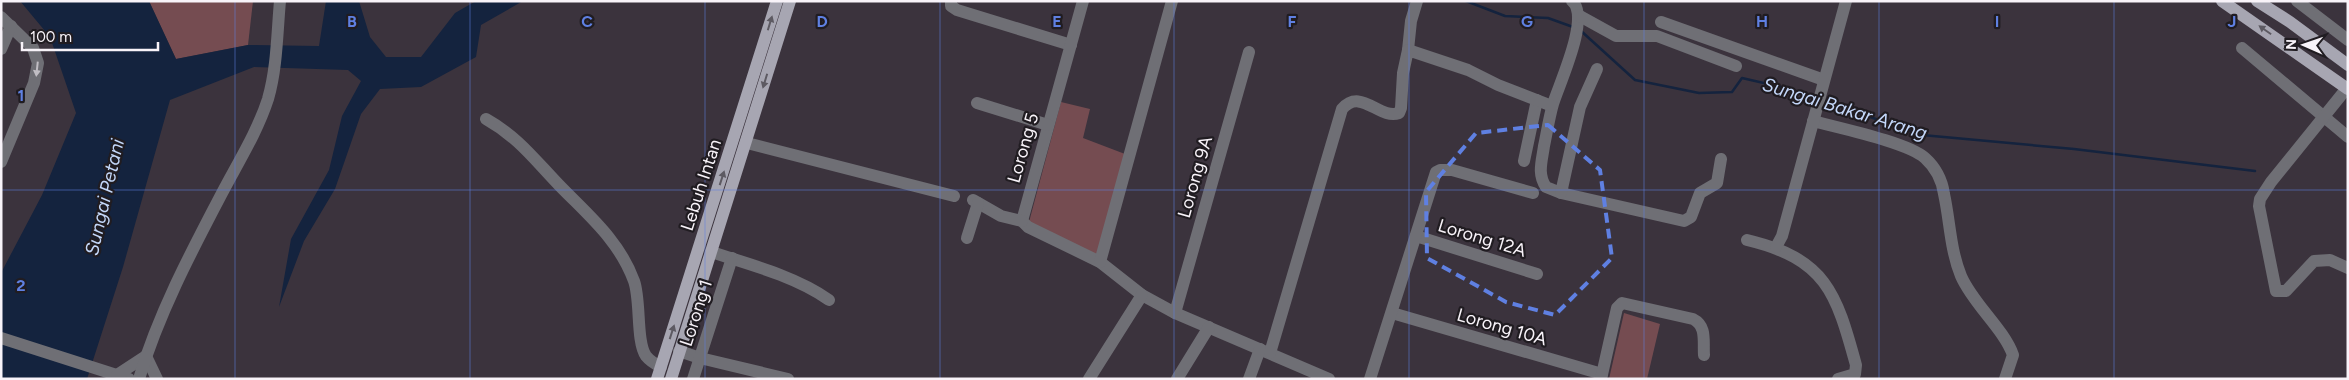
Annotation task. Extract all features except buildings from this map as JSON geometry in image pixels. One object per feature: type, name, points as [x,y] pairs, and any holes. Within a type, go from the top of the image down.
[{"type":"main road","name":"Lebuh Intan","points":[[659,373],[777,1]]},
{"type":"main road","name":"Lebuh Intan","points":[[671,379],[790,1]]},
{"type":"main road","points":[[2222,1],[2348,89]]},
{"type":"main road","points":[[2257,1],[2290,22],[2348,65]]},
{"type":"main road","points":[[2296,52],[2308,35]]},
{"type":"street","points":[[138,379],[157,327],[205,226],[258,123],[268,99],[274,71],[280,1]]},
{"type":"street","points":[[951,1],[952,6],[957,10],[1071,45]]},
{"type":"street","name":"Lorong 5","points":[[1022,221],[1083,1]]},
{"type":"street","points":[[1100,262],[1172,1]]},
{"type":"street","points":[[1249,379],[1265,351],[1342,109],[1347,103],[1354,101],[1390,114],[1399,113],[1411,21],[1417,1]]},
{"type":"street","points":[[1572,1],[1577,8],[1578,19],[1572,49],[1552,106],[1540,174],[1546,187],[1561,193],[1684,222],[1691,217],[1700,193],[1717,183],[1721,158]]},
{"type":"street","points":[[1776,247],[1782,236],[1846,1]]},
{"type":"street","points":[[2290,22],[2298,2],[2348,40]]},
{"type":"street","points":[[1,17],[33,48],[38,63],[38,72],[1,162]]},
{"type":"street","points":[[1578,19],[1616,36],[1657,36],[1736,66]]},
{"type":"street","points":[[1661,22],[1823,85]]},
{"type":"street","points":[[1,50],[11,26]]},
{"type":"street","points":[[2242,48],[2348,136]]},
{"type":"street","points":[[1408,50],[1468,70],[1498,85],[1552,106]]},
{"type":"street","name":"Lorong 9A","points":[[1175,313],[1249,52]]},
{"type":"street","points":[[1561,193],[1580,107],[1597,69]]},
{"type":"street","points":[[2348,89],[2275,178],[2260,198],[2259,206],[2276,290],[2286,291],[2314,261],[2330,260],[2348,268]]},
{"type":"street","points":[[1524,161],[1537,100]]},
{"type":"street","points":[[978,103],[1048,125]]},
{"type":"street","points":[[1815,114],[1915,152],[1923,156],[1933,166],[1944,192],[1952,246],[1961,275],[1967,289],[2013,355],[2005,379]]},
{"type":"street","points":[[486,119],[504,129],[522,144],[561,187],[597,220],[613,242],[634,279],[638,294],[641,343],[644,354],[659,373]]},
{"type":"street","points":[[747,142],[954,196]]},
{"type":"street","points":[[1370,379],[1433,178],[1440,170],[1452,170],[1534,193]]},
{"type":"street","points":[[966,238],[976,202],[1001,216],[1022,221],[1028,227],[1100,262],[1142,295],[1175,313],[1329,379]]},
{"type":"street","name":"Lorong 12A","points":[[1416,236],[1537,274]]},
{"type":"street","points":[[1747,240],[1776,247],[1818,274],[1834,295],[1856,365],[1855,374],[1844,378]]},
{"type":"street","points":[[711,252],[774,273],[821,294],[829,300]]},
{"type":"street","name":"Lorong 1","points":[[693,379],[732,258]]},
{"type":"street","points":[[1089,379],[1142,295]]},
{"type":"street","points":[[1602,377],[1617,308],[1622,303],[1699,322],[1703,327],[1704,355]]},
{"type":"street","name":"Lorong 10A","points":[[1392,313],[1602,377]]},
{"type":"street","points":[[1177,379],[1209,327]]},
{"type":"street","points":[[1,338],[118,376],[146,356]]},
{"type":"street","points":[[679,351],[700,358],[788,379]]},
{"type":"street","points":[[146,356],[157,379]]},
{"type":"highlighted area","points":[[1548,125],[1600,170],[1612,258],[1555,315],[1506,302],[1427,258],[1426,192],[1476,133]]},
{"type":"shaded area","points":[[149,1],[253,1],[248,45],[176,59]]},
{"type":"shaded area","points":[[1061,102],[1090,109],[1083,138],[1125,154],[1098,258],[1029,222]]},
{"type":"shaded area","points":[[1624,313],[1660,324],[1647,379],[1609,379]]},
{"type":"water","name":"Sungai Petani","points":[[20,1],[149,1],[176,59],[248,45],[319,46],[326,1],[359,1],[370,37],[386,57],[421,57],[455,13],[476,1],[523,1],[481,25],[476,57],[421,87],[380,89],[361,114],[335,189],[304,241],[279,307],[291,239],[329,170],[342,116],[361,81],[348,70],[254,67],[170,100],[123,267],[87,379],[1,379],[1,273],[42,195],[76,113],[50,37]]},
{"type":"waterway","name":"Sungai Bakar Arang","points":[[1466,1],[1505,16],[1548,18],[1573,27]]},
{"type":"waterway","name":"Sungai Bakar Arang","points":[[1580,30],[1635,80],[1699,93],[1732,92],[1742,78],[1790,89],[1817,99]]},
{"type":"waterway","name":"Sungai Bakar Arang","points":[[1824,101],[1922,135],[2074,149],[2255,171]]}]
